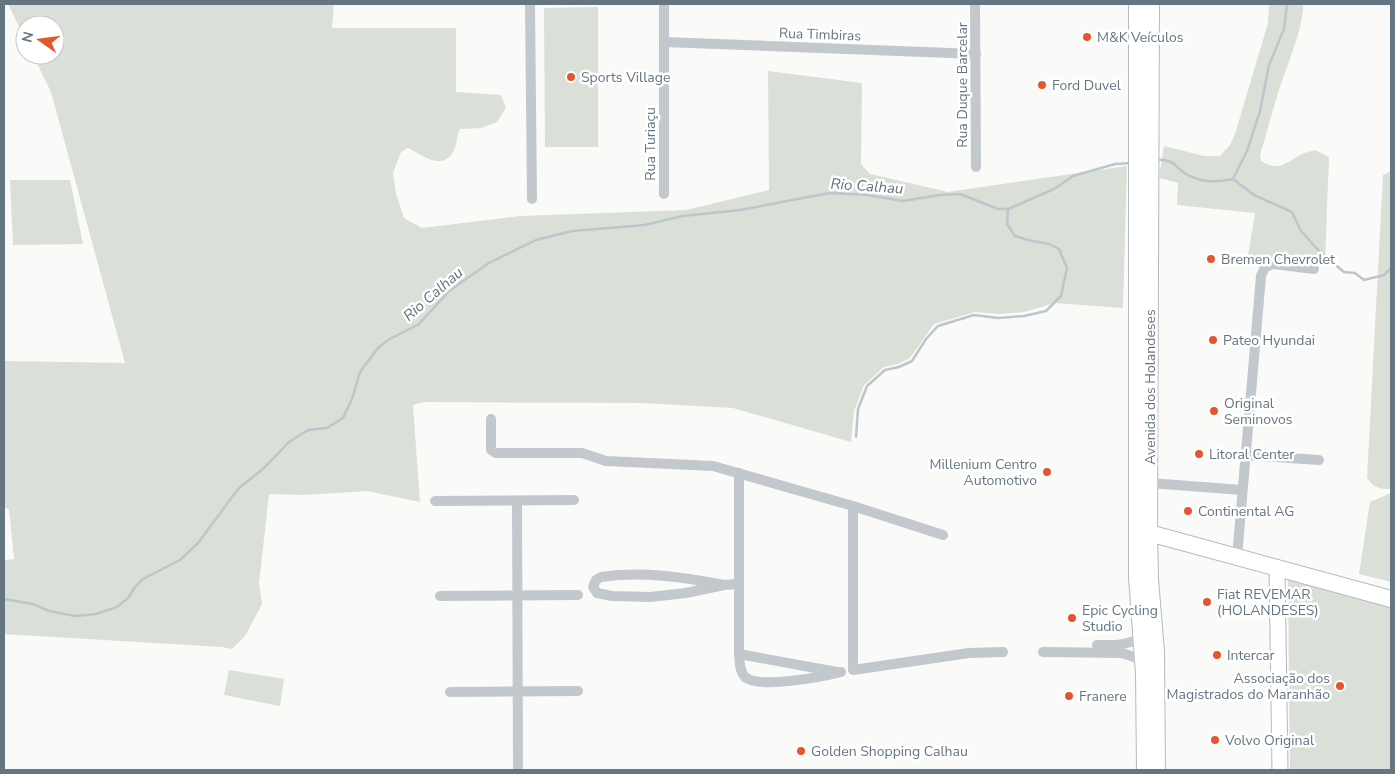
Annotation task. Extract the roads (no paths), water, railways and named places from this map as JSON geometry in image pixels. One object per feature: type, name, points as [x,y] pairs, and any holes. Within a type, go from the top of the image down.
[{"type":"main road","name":"Avenida dos Holandeses","points":[[1136,4],[1144,145]]},
{"type":"main road","name":"Avenida dos Holandeses","points":[[1151,4],[1144,145],[1144,536],[1150,579],[1156,652],[1157,770]]},
{"type":"main road","name":"Avenida dos Holandeses","points":[[1144,174],[1150,483],[1138,577],[1143,660],[1145,770]]},
{"type":"main road","points":[[1144,536],[1238,557],[1391,599]]},
{"type":"main road","points":[[1276,568],[1280,770]]},
{"type":"street","points":[[530,4],[532,199]]},
{"type":"street","name":"Rua Turiaçu","points":[[664,4],[664,194]]},
{"type":"street","name":"Rua Duque Barcelar","points":[[976,4],[976,167]]},
{"type":"street","name":"Rua Timbiras","points":[[664,42],[976,54]]},
{"type":"street","points":[[1238,557],[1242,490],[1262,270],[1264,267],[1273,264],[1314,269]]},
{"type":"street","points":[[491,419],[491,450],[496,453],[582,453],[602,461],[698,465],[739,473],[853,506],[943,535]]},
{"type":"street","points":[[1246,455],[1319,460]]},
{"type":"street","points":[[739,473],[739,654],[741,672],[749,680],[756,682],[814,678],[841,672],[739,654]]},
{"type":"street","points":[[1150,483],[1242,490]]},
{"type":"street","points":[[435,501],[574,500]]},
{"type":"street","points":[[517,501],[518,770]]},
{"type":"street","points":[[853,506],[853,670],[969,653],[1003,652]]},
{"type":"street","points":[[724,585],[688,578],[650,575],[601,577],[596,580],[594,587],[597,593],[604,595],[650,597],[739,584]]},
{"type":"street","points":[[440,596],[578,595]]},
{"type":"street","points":[[1142,637],[1132,643],[1123,645],[1043,650],[1122,653],[1143,660]]},
{"type":"street","points":[[450,692],[578,691]]},
{"type":"waterway","points":[[1155,160],[1168,161],[1185,174],[1201,180],[1233,179],[1247,151],[1260,111],[1269,65],[1284,29],[1287,4]]},
{"type":"waterway","name":"Rio Calhau","points":[[4,599],[33,604],[49,611],[75,616],[96,614],[117,607],[128,598],[143,579],[180,560],[198,543],[238,489],[264,468],[289,442],[308,430],[327,428],[343,418],[352,399],[360,372],[378,348],[388,340],[419,324],[449,291],[489,263],[536,240],[572,231],[645,225],[682,216],[740,210],[830,193],[867,195],[903,201],[960,194],[998,209],[1008,209],[1054,189],[1073,176],[1115,164],[1132,163]]},
{"type":"waterway","points":[[1233,179],[1254,195],[1292,212],[1301,231],[1319,251],[1344,272],[1355,273],[1364,280],[1384,275],[1391,268]]},
{"type":"waterway","points":[[856,437],[858,409],[867,386],[885,370],[899,367],[912,361],[926,339],[938,326],[974,315],[998,318],[1024,316],[1046,311],[1061,296],[1067,268],[1059,249],[1049,244],[1015,236],[1007,224],[1008,209]]},
{"type":"place","name":"M&K Veículos","points":[[1087,37]]},
{"type":"place","name":"Sports Village","points":[[571,77]]},
{"type":"place","name":"Ford Duvel","points":[[1042,85]]},
{"type":"place","name":"Bremen Chevrolet","points":[[1211,259]]},
{"type":"place","name":"Pateo Hyundai","points":[[1213,340]]},
{"type":"place","name":"Original Seminovos","points":[[1214,411]]},
{"type":"place","name":"Litoral Center","points":[[1199,454]]},
{"type":"place","name":"Millenium Centro Automotivo","points":[[1047,472]]},
{"type":"place","name":"Continental AG","points":[[1188,511]]},
{"type":"place","name":"Fiat REVEMAR (HOLANDESES)","points":[[1207,602]]},
{"type":"place","name":"Epic Cycling Studio","points":[[1072,618]]},
{"type":"place","name":"Intercar","points":[[1217,655]]},
{"type":"place","name":"Associação dos Magistrados do Maranhão","points":[[1340,686]]},
{"type":"place","name":"Franere","points":[[1069,696]]},
{"type":"place","name":"Volvo Original","points":[[1215,740]]},
{"type":"place","name":"Golden Shopping Calhau","points":[[801,751]]}]
